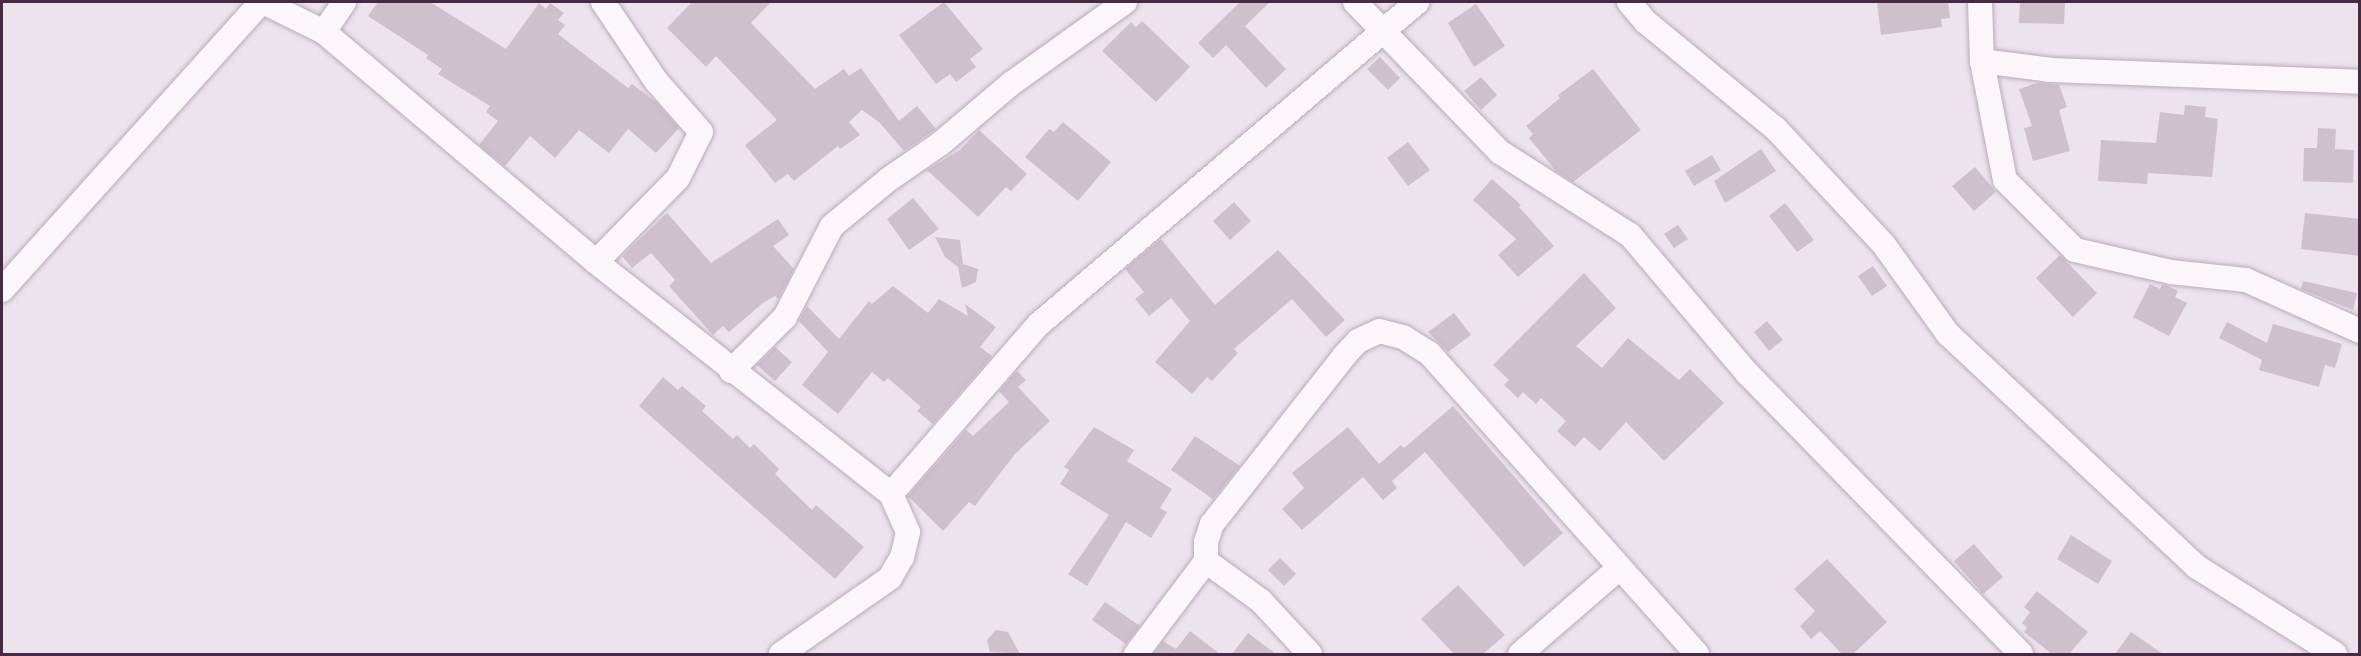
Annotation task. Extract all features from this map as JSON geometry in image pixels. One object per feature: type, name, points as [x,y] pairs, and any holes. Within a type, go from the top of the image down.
[{"type":"street","points":[[2,291],[262,2],[324,32],[596,262],[731,371],[891,494],[908,532],[890,578],[781,654]]},
{"type":"street","points":[[324,32],[344,2]]},
{"type":"street","points":[[596,262],[678,178],[701,132],[656,81],[603,2]]},
{"type":"street","points":[[731,371],[785,317],[832,226],[890,179],[940,144],[1012,83],[1125,2]]},
{"type":"street","points":[[1354,2],[1500,152],[1630,235],[1749,374],[2021,654]]},
{"type":"street","points":[[891,494],[1039,324],[1382,29],[1417,2]]},
{"type":"street","points":[[1629,2],[1646,22],[1776,129],[1884,245],[1948,333],[2197,567],[2335,654]]},
{"type":"street","points":[[1980,2],[1982,61],[2005,180],[2075,250],[2171,272],[2246,280],[2360,331]]},
{"type":"street","points":[[1982,61],[2051,70],[2360,82]]},
{"type":"street","points":[[1136,654],[1206,561],[1206,542],[1212,524],[1344,356],[1358,341],[1379,331],[1402,337],[1429,353],[1618,569],[1697,654]]},
{"type":"street","points":[[1206,561],[1261,601],[1310,654]]},
{"type":"street","points":[[1520,654],[1618,569]]},
{"type":"building","points":[[378,2],[430,2],[506,49],[539,3],[546,9],[550,3],[564,13],[558,20],[565,25],[558,34],[628,88],[632,84],[656,102],[679,128],[656,153],[628,129],[609,153],[579,130],[555,158],[530,136],[505,166],[479,145],[498,121],[486,112],[490,106],[438,74],[442,69],[426,58],[428,55],[368,16]]},
{"type":"building","points":[[692,2],[771,2],[751,23],[815,89],[844,69],[849,76],[861,68],[899,121],[917,106],[936,129],[904,151],[879,122],[862,110],[849,122],[860,135],[840,149],[838,146],[794,181],[788,174],[775,183],[745,145],[777,120],[716,56],[706,67],[667,28]]},
{"type":"building","points":[[944,2],[983,49],[970,59],[976,67],[956,82],[950,74],[936,84],[899,35]]},
{"type":"building","points":[[1240,2],[1270,2],[1245,26],[1286,69],[1266,88],[1226,45],[1213,58],[1198,43]]},
{"type":"building","points":[[1877,2],[1948,2],[1950,18],[1941,19],[1942,27],[1881,35]]},
{"type":"building","points":[[2020,2],[2065,2],[2064,24],[2019,23]]},
{"type":"building","points":[[1476,4],[1505,46],[1474,67],[1448,23]]},
{"type":"building","points":[[1142,21],[1190,67],[1156,102],[1102,51],[1131,22],[1136,27]]},
{"type":"building","points":[[1380,57],[1400,78],[1388,90],[1367,69]]},
{"type":"building","points":[[1593,69],[1641,130],[1573,182],[1556,171],[1529,138],[1533,134],[1526,126],[1560,98],[1558,95]]},
{"type":"building","points":[[1481,77],[1497,95],[1481,110],[1464,91]]},
{"type":"building","points":[[2037,83],[2059,85],[2067,107],[2059,110],[2070,151],[2033,161],[2024,128],[2032,126],[2019,89]]},
{"type":"building","points":[[2185,105],[2206,107],[2205,117],[2218,119],[2212,177],[2148,173],[2147,184],[2098,181],[2101,140],[2156,143],[2160,112],[2184,115]]},
{"type":"building","points":[[1063,122],[1111,162],[1078,201],[1025,157],[1049,129],[1054,132]]},
{"type":"building","points":[[2318,128],[2336,129],[2335,149],[2354,150],[2353,183],[2303,181],[2304,148],[2317,148]]},
{"type":"building","points":[[979,130],[1027,174],[1011,191],[1006,187],[978,217],[927,170],[960,150]]},
{"type":"building","points":[[1408,142],[1430,170],[1408,186],[1387,158]]},
{"type":"building","points":[[1761,149],[1776,171],[1725,203],[1714,181]]},
{"type":"building","points":[[1712,155],[1721,170],[1694,186],[1685,171]]},
{"type":"building","points":[[1975,167],[1996,192],[1974,211],[1952,186]]},
{"type":"building","points":[[1492,179],[1521,205],[1519,207],[1554,246],[1518,277],[1498,255],[1516,239],[1473,200]]},
{"type":"building","points":[[913,198],[939,229],[909,250],[887,219]]},
{"type":"building","points":[[1234,202],[1251,221],[1230,240],[1213,221]]},
{"type":"building","points":[[1785,203],[1814,240],[1797,252],[1769,216]]},
{"type":"building","points":[[667,213],[711,263],[778,219],[789,235],[773,246],[794,269],[778,299],[775,296],[763,303],[729,332],[723,326],[713,335],[669,286],[675,280],[651,253],[632,268],[622,256]]},
{"type":"building","points":[[2305,213],[2360,219],[2360,256],[2301,249]]},
{"type":"building","points":[[1678,225],[1688,239],[1674,248],[1664,234]]},
{"type":"building","points":[[935,237],[960,240],[963,264],[978,269],[976,282],[962,288],[958,267],[945,257]]},
{"type":"building","points":[[1161,239],[1215,305],[1278,250],[1345,320],[1326,337],[1292,299],[1234,349],[1238,353],[1212,381],[1207,377],[1192,394],[1155,362],[1190,321],[1171,298],[1149,316],[1135,299],[1144,292],[1125,269]]},
{"type":"building","points":[[2060,255],[2097,293],[2073,317],[2036,278]]},
{"type":"building","points":[[1873,266],[1887,286],[1872,296],[1858,276]]},
{"type":"building","points":[[1584,273],[1616,308],[1576,346],[1602,368],[1628,338],[1679,380],[1690,369],[1724,403],[1664,461],[1626,422],[1600,451],[1584,437],[1575,447],[1557,431],[1566,421],[1541,398],[1536,404],[1523,392],[1518,398],[1504,385],[1509,380],[1493,365]]},
{"type":"building","points":[[2303,281],[2357,293],[2353,310],[2301,289]]},
{"type":"building","points":[[2150,284],[2160,289],[2162,285],[2168,286],[2178,291],[2175,297],[2187,303],[2169,336],[2133,317]]},
{"type":"building","points":[[893,286],[928,313],[939,299],[968,316],[965,304],[996,327],[980,347],[992,356],[933,424],[917,411],[921,407],[888,378],[884,382],[872,372],[838,414],[802,385],[828,352],[799,321],[807,306],[839,339],[869,301],[872,304]]},
{"type":"building","points":[[1454,313],[1471,335],[1448,352],[1428,332]]},
{"type":"building","points":[[1767,321],[1783,340],[1769,351],[1754,332]]},
{"type":"building","points":[[2227,322],[2267,343],[2273,324],[2342,344],[2335,368],[2325,365],[2319,387],[2259,370],[2262,360],[2219,338]]},
{"type":"building","points":[[775,347],[792,362],[775,381],[757,365]]},
{"type":"building","points":[[1017,371],[1026,380],[1018,387],[1050,421],[1015,454],[975,506],[969,502],[943,531],[908,496],[966,430],[973,436],[1009,402],[999,391]]},
{"type":"building","points":[[663,377],[678,390],[682,386],[706,406],[702,411],[733,439],[737,435],[750,448],[754,444],[779,469],[775,474],[812,510],[816,505],[864,547],[835,579],[639,406]]},
{"type":"building","points":[[1453,406],[1563,533],[1524,567],[1425,452],[1392,481],[1397,488],[1383,500],[1363,477],[1302,530],[1282,509],[1304,488],[1292,473],[1348,427],[1379,464],[1401,445],[1404,448]]},
{"type":"building","points":[[1094,427],[1134,450],[1127,461],[1172,489],[1160,508],[1167,512],[1151,538],[1126,522],[1087,586],[1068,574],[1109,515],[1060,484],[1069,470],[1064,467]]},
{"type":"building","points":[[1195,436],[1240,466],[1213,499],[1171,470]]},
{"type":"building","points":[[2071,535],[2112,561],[2098,584],[2057,559]]},
{"type":"building","points":[[1974,544],[2003,577],[1983,594],[1954,561]]},
{"type":"building","points":[[1280,558],[1296,574],[1284,586],[1268,570]]},
{"type":"building","points":[[1827,559],[1887,622],[1853,654],[1842,654],[1820,631],[1811,639],[1800,626],[1815,611],[1794,589]]},
{"type":"building","points":[[1458,585],[1505,635],[1483,654],[1454,654],[1421,619]]},
{"type":"building","points":[[2037,591],[2088,632],[2069,654],[2052,654],[2024,632],[2027,628],[2022,623],[2030,612],[2024,607]]},
{"type":"building","points":[[1105,602],[1140,626],[1126,644],[1092,620]]},
{"type":"building","points":[[996,630],[1008,632],[1020,654],[990,652],[987,640]]},
{"type":"building","points":[[1190,631],[1220,654],[1153,654],[1163,641],[1176,649]]},
{"type":"building","points":[[2131,632],[2163,654],[2115,654]]},
{"type":"building","points":[[1248,633],[1276,654],[1232,654]]}]
